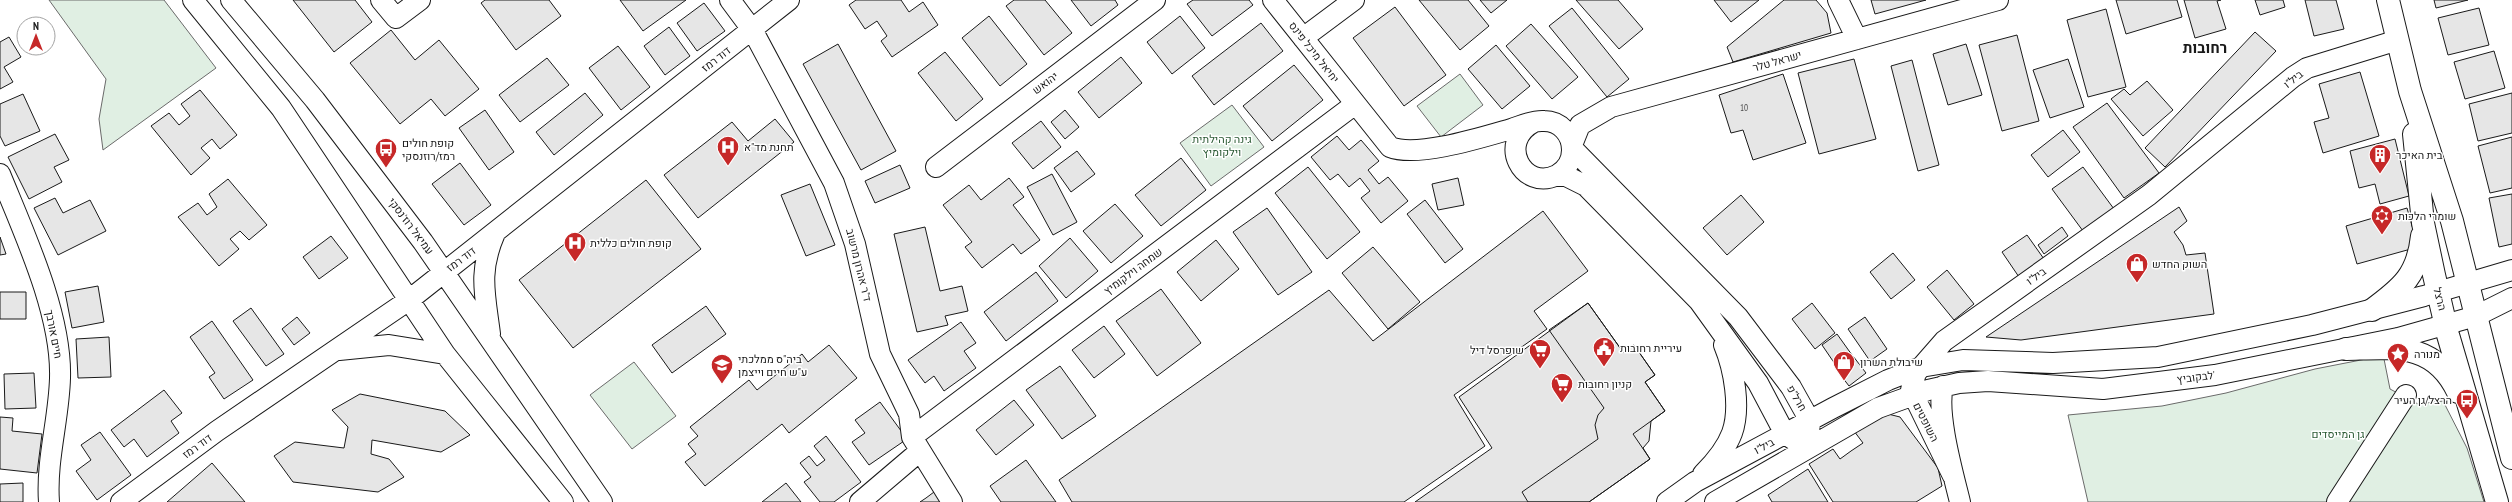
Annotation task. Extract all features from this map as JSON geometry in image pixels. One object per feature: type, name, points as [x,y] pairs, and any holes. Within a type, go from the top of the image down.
[{"type":"main road","name":"הרצל","points":[[2388,0],[2410,91],[2452,221],[2512,458]]},
{"type":"main road","name":"הרצל","points":[[2410,91],[2423,223],[2447,326],[2497,502]]},
{"type":"main road","points":[[2372,310],[2391,296],[2410,277],[2420,252],[2423,223]]},
{"type":"main road","points":[[2346,349],[2402,349],[2424,355],[2435,361],[2452,380],[2476,431]]},
{"type":"street","points":[[193,0],[285,114],[445,354],[562,502]]},
{"type":"street","name":"עמיאל רוז'נסקי","points":[[231,0],[315,100],[444,271],[602,502]]},
{"type":"street","points":[[381,0],[396,18],[420,0]]},
{"type":"street","name":"ד\"ר אהרון מרשוב","points":[[730,0],[752,31],[840,197],[855,244],[880,354],[909,414],[916,444],[952,502]]},
{"type":"street","name":"דוד רמז","points":[[121,502],[217,431],[409,300],[444,271],[495,233],[752,31],[789,0]]},
{"type":"street","name":"יהואש","points":[[936,167],[1155,0]]},
{"type":"street","name":"יחיאל מיכל פינס","points":[[1273,0],[1354,105]]},
{"type":"street","points":[[1303,38],[1354,0]]},
{"type":"street","points":[[1838,0],[1857,39]]},
{"type":"street","name":"ישראל טלר","points":[[1572,146],[1580,125],[1611,107],[1998,0]]},
{"type":"street","name":"ביל\"ו","points":[[1667,502],[1695,482],[1785,434],[1888,380],[1921,367],[1944,341],[2149,195],[2293,77],[2307,68],[2398,40]]},
{"type":"street","points":[[1354,105],[1386,143],[1397,150],[1412,151],[1465,142],[1543,120],[1560,126],[1567,132],[1572,146],[1570,161],[1561,172],[1555,176],[1546,178],[1534,176],[1524,170],[1502,147],[1465,142]]},
{"type":"street","name":"שמחה וילקומיץ","points":[[860,502],[916,444],[1354,105]]},
{"type":"street","points":[[1519,164],[1515,148],[1516,140],[1526,126],[1534,122]]},
{"type":"street","name":"חרל\"פ","points":[[1572,146],[1738,317],[1783,375],[1810,421],[1807,448]]},
{"type":"street","name":"חיים אורבך","points":[[0,174],[41,281],[58,344],[60,377],[50,467],[49,502]]},
{"type":"street","points":[[1555,176],[1576,180],[1601,200],[1699,301],[1715,321],[1758,383],[1785,434],[1807,448]]},
{"type":"street","points":[[491,338],[483,275],[488,248],[495,233]]},
{"type":"street","points":[[1921,367],[1963,360],[2053,363],[2158,357],[2312,325],[2439,292],[2512,270]]},
{"type":"street","name":"לבקוביץ'","points":[[1912,394],[1943,386],[1988,381],[2070,388],[2116,388],[2215,375],[2346,349],[2447,326],[2476,316],[2512,298]]},
{"type":"street","points":[[1695,482],[1725,448],[1732,434],[1735,416],[1732,372],[1715,321]]},
{"type":"street","points":[[335,351],[389,345],[445,354]]},
{"type":"street","name":"השופטים","points":[[1921,367],[1913,380],[1912,394],[1953,476]]},
{"type":"street","name":"השופטים","points":[[1943,386],[1943,413],[1953,476],[1960,502]]},
{"type":"street","name":"ביל\"ו","points":[[1715,502],[1878,408],[1912,394]]},
{"type":"street","points":[[2337,502],[2406,395]]},
{"type":"green space","points":[[49,0],[164,0],[216,68],[103,150],[99,119],[106,79]]},
{"type":"green space","points":[[1460,74],[1483,105],[1441,137],[1417,106]]},
{"type":"green space","name":"גינה קהילתית וילקומיץ","points":[[1232,105],[1264,147],[1211,186],[1180,143]]},
{"type":"green space","name":"גן המייסדים","points":[[2366,359],[2384,359],[2390,389],[2418,404],[2443,401],[2467,448],[2484,502],[2088,502],[2068,415],[2162,406],[2226,393],[2315,369]]},
{"type":"green space","points":[[634,362],[676,416],[632,449],[590,395]]},
{"type":"building","points":[[293,0],[355,0],[372,22],[334,52]]},
{"type":"building","points":[[485,0],[549,0],[561,16],[516,50],[481,3]]},
{"type":"building","points":[[620,0],[686,0],[643,31]]},
{"type":"building","points":[[856,0],[901,0],[909,12],[923,2],[938,25],[892,57],[881,41],[887,36],[877,21],[865,29],[849,5]]},
{"type":"building","points":[[1014,0],[1045,0],[1072,33],[1044,55],[1006,6]]},
{"type":"building","points":[[1071,0],[1115,0],[1118,5],[1091,26]]},
{"type":"building","points":[[1193,0],[1249,0],[1253,5],[1212,36],[1187,4]]},
{"type":"building","points":[[1419,0],[1468,0],[1489,26],[1460,50]]},
{"type":"building","points":[[1480,0],[1507,0],[1491,13]]},
{"type":"building","points":[[1576,0],[1618,0],[1643,29],[1619,49]]},
{"type":"building","points":[[1714,0],[1759,0],[1731,22]]},
{"type":"building","points":[[1784,0],[1816,0],[1827,13],[1831,33],[1733,62],[1727,47]]},
{"type":"building","points":[[1871,0],[1926,0],[1875,14]]},
{"type":"building","points":[[2116,0],[2177,0],[2182,17],[2126,34]]},
{"type":"building","points":[[2184,0],[2221,0],[2217,1],[2226,29],[2195,38]]},
{"type":"building","points":[[2255,0],[2283,0],[2285,7],[2260,15]]},
{"type":"building","points":[[2305,0],[2336,0],[2344,29],[2314,36]]},
{"type":"building","points":[[2434,0],[2468,0],[2436,8]]},
{"type":"building","points":[[704,3],[725,31],[697,51],[677,23]]},
{"type":"building","points":[[1395,7],[1446,75],[1404,106],[1353,38]]},
{"type":"building","points":[[1572,8],[1629,79],[1607,97],[1549,26]]},
{"type":"building","points":[[2479,8],[2489,45],[2448,55],[2438,18]]},
{"type":"building","points":[[2106,9],[2126,87],[2088,97],[2067,20]]},
{"type":"building","points":[[989,16],[1027,64],[1000,86],[962,38]]},
{"type":"building","points":[[1180,16],[1205,48],[1172,74],[1147,42]]},
{"type":"building","points":[[1261,23],[1283,51],[1214,105],[1192,76]]},
{"type":"building","points":[[1531,24],[1578,77],[1552,99],[1506,46]]},
{"type":"building","points":[[669,27],[690,56],[665,75],[644,46]]},
{"type":"building","points":[[391,30],[415,60],[439,40],[479,89],[445,116],[431,99],[400,124],[350,63]]},
{"type":"building","points":[[2255,32],[2276,51],[2165,167],[2145,148]]},
{"type":"building","points":[[2017,35],[2039,121],[2002,131],[1979,45]]},
{"type":"building","points":[[9,37],[16,49],[16,56],[21,57],[4,67],[13,82],[0,89],[0,42]]},
{"type":"building","points":[[838,44],[896,151],[861,170],[803,64]]},
{"type":"building","points":[[1966,44],[1982,95],[1948,105],[1933,54]]},
{"type":"building","points":[[1496,45],[1530,86],[1502,109],[1468,69]]},
{"type":"building","points":[[618,46],[650,87],[621,110],[589,68]]},
{"type":"building","points":[[2494,51],[2505,88],[2465,99],[2454,62]]},
{"type":"building","points":[[945,52],[983,99],[956,121],[918,73]]},
{"type":"building","points":[[1121,57],[1142,83],[1099,118],[1078,92]]},
{"type":"building","points":[[547,58],[569,85],[520,122],[499,95]]},
{"type":"building","points":[[1854,59],[1876,139],[1819,154],[1798,73]]},
{"type":"building","points":[[2068,59],[2084,107],[2050,118],[2033,70]]},
{"type":"building","points":[[1912,60],[1939,165],[1918,171],[1891,66]]},
{"type":"building","points":[[1294,65],[1323,100],[1272,141],[1243,106]]},
{"type":"building","points":[[2360,72],[2379,136],[2323,153],[2314,122],[2329,118],[2319,84]]},
{"type":"building","points":[[1783,74],[1806,143],[1753,160],[1743,130],[1731,133],[1719,95]]},
{"type":"building","points":[[2147,81],[2173,110],[2143,136],[2111,99],[2124,89],[2130,95]]},
{"type":"building","points":[[200,90],[237,135],[220,149],[212,139],[201,148],[210,158],[191,175],[151,126],[169,113],[179,125],[190,116],[181,104]]},
{"type":"building","points":[[585,93],[603,115],[554,155],[536,132]]},
{"type":"building","points":[[2512,93],[2512,133],[2478,141],[2469,104]]},
{"type":"building","points":[[23,94],[40,131],[5,146],[0,136],[0,104]]},
{"type":"building","points":[[2107,103],[2159,173],[2124,198],[2073,127]]},
{"type":"building","points":[[485,110],[514,152],[489,170],[459,128]]},
{"type":"building","points":[[1065,110],[1079,127],[1065,139],[1051,122]]},
{"type":"building","points":[[775,119],[794,142],[698,218],[664,175],[732,122],[748,141]]},
{"type":"building","points":[[1041,121],[1061,147],[1033,169],[1012,143]]},
{"type":"building","points":[[2063,130],[2080,152],[2048,177],[2031,155]]},
{"type":"building","points":[[55,134],[69,160],[54,167],[62,182],[29,199],[8,157]]},
{"type":"building","points":[[1337,136],[1349,150],[1361,140],[1379,161],[1368,170],[1379,184],[1388,177],[1408,201],[1381,223],[1361,198],[1370,191],[1360,178],[1349,187],[1338,174],[1330,180],[1311,157]]},
{"type":"building","points":[[2512,137],[2512,188],[2490,193],[2478,146]]},
{"type":"building","name":"בית האיכר","points":[[2395,139],[2409,196],[2380,204],[2375,184],[2359,188],[2350,151]]},
{"type":"building","points":[[1077,151],[1095,174],[1071,192],[1054,168]]},
{"type":"building","points":[[1181,158],[1206,190],[1161,226],[1135,195]]},
{"type":"building","points":[[460,163],[491,205],[464,225],[432,184]]},
{"type":"building","points":[[900,165],[910,188],[875,203],[865,181]]},
{"type":"building","points":[[1308,167],[1360,232],[1327,259],[1275,193]]},
{"type":"building","points":[[2083,167],[2114,209],[2083,231],[2052,189]]},
{"type":"building","points":[[1052,174],[1077,222],[1053,235],[1027,187]]},
{"type":"building","points":[[1009,178],[1024,197],[1013,205],[1040,240],[1021,254],[1013,244],[982,268],[965,247],[972,242],[943,205],[969,185],[981,200]]},
{"type":"building","points":[[1458,178],[1464,205],[1438,210],[1432,184]]},
{"type":"building","points":[[228,179],[267,225],[249,240],[240,231],[230,239],[239,249],[219,266],[178,217],[198,203],[207,215],[217,207],[209,194]]},
{"type":"building","points":[[646,180],[701,249],[573,348],[519,280]]},
{"type":"building","points":[[810,184],[835,245],[806,256],[781,195]]},
{"type":"building","points":[[2512,194],[2512,244],[2499,247],[2489,198]]},
{"type":"building","points":[[1741,195],[1764,222],[1727,255],[1703,228]]},
{"type":"building","points":[[55,198],[63,213],[90,200],[106,231],[58,255],[34,208]]},
{"type":"building","points":[[1425,200],[1463,249],[1445,263],[1407,214]]},
{"type":"building","points":[[1115,204],[1143,236],[1111,263],[1083,231]]},
{"type":"building","name":"השוק החדש","points":[[2179,207],[2187,221],[2174,232],[2183,245],[2186,255],[2205,253],[2214,314],[2021,340],[1986,337]]},
{"type":"building","points":[[1267,208],[1312,272],[1278,295],[1233,232]]},
{"type":"building","name":"שומרי הלכות","points":[[2407,208],[2418,247],[2357,264],[2346,226]]},
{"type":"building","points":[[1543,211],[1588,271],[1534,311],[1547,329],[1454,395],[1485,446],[1404,502],[1072,502],[1059,480],[1329,290],[1373,341]]},
{"type":"building","points":[[925,227],[940,291],[962,286],[968,311],[945,316],[948,325],[917,332],[894,234]]},
{"type":"building","points":[[2062,227],[2068,236],[2044,254],[2038,245]]},
{"type":"building","points":[[2027,235],[2044,259],[2019,277],[2002,252]]},
{"type":"building","points":[[331,236],[348,258],[319,279],[303,257]]},
{"type":"building","points":[[0,237],[6,254],[0,255]]},
{"type":"building","points":[[1070,238],[1098,271],[1066,298],[1039,266]]},
{"type":"building","points":[[1216,240],[1239,269],[1201,301],[1177,272]]},
{"type":"building","points":[[1373,247],[1420,302],[1388,329],[1342,273]]},
{"type":"building","points":[[1893,253],[1915,280],[1891,299],[1870,272]]},
{"type":"building","points":[[1947,270],[1974,304],[1954,320],[1927,287]]},
{"type":"building","points":[[1036,272],[1058,301],[1006,341],[984,312]]},
{"type":"building","points":[[98,286],[104,322],[72,328],[65,292]]},
{"type":"building","points":[[1161,289],[1201,343],[1157,376],[1116,321]]},
{"type":"building","points":[[0,292],[26,292],[26,319],[0,319]]},
{"type":"building","name":"קניון רחובות","points":[[1588,303],[1623,352],[1634,345],[1655,375],[1645,382],[1665,411],[1633,434],[1650,459],[1589,502],[1415,502],[1492,448],[1459,397]]},
{"type":"building","points":[[1588,303],[1623,352],[1634,345],[1655,375],[1645,382],[1665,411],[1651,421],[1649,441],[1643,448],[1650,459],[1589,502],[1528,502],[1522,492],[1598,439],[1595,425],[1598,415],[1604,408],[1549,330]]},
{"type":"building","points":[[1812,303],[1835,333],[1815,349],[1792,319]]},
{"type":"building","points":[[706,306],[726,334],[672,373],[652,345]]},
{"type":"building","points":[[251,308],[284,354],[266,366],[233,321]]},
{"type":"building","points":[[297,317],[310,333],[294,345],[282,329]]},
{"type":"building","points":[[1865,317],[1887,349],[1870,361],[1848,329]]},
{"type":"building","points":[[212,321],[253,380],[224,399],[209,377],[215,373],[190,337]]},
{"type":"building","points":[[961,322],[976,343],[964,351],[976,368],[944,391],[934,376],[925,383],[908,360]]},
{"type":"building","points":[[1104,326],[1125,354],[1094,378],[1072,350]]},
{"type":"building","points":[[1837,334],[1852,355],[1837,367],[1822,345]]},
{"type":"building","points":[[109,337],[111,377],[78,378],[76,339]]},
{"type":"building","points":[[829,345],[857,378],[789,433],[782,424],[705,486],[685,462],[696,454],[688,444],[698,436],[690,427],[749,380],[757,390],[802,354],[808,362]]},
{"type":"building","points":[[1853,356],[1866,373],[1849,386],[1836,369]]},
{"type":"building","points":[[1060,366],[1096,416],[1062,439],[1026,390]]},
{"type":"building","points":[[34,373],[36,408],[5,409],[4,374]]},
{"type":"building","points":[[164,390],[182,413],[171,421],[179,433],[147,457],[134,439],[124,447],[111,430]]},
{"type":"building","points":[[360,394],[445,411],[470,435],[441,452],[372,440],[371,454],[389,459],[404,477],[378,492],[293,482],[274,456],[295,442],[344,448],[348,427],[332,410]]},
{"type":"building","points":[[1014,400],[1034,425],[996,455],[976,430]]},
{"type":"building","points":[[880,402],[907,439],[869,465],[852,442],[865,433],[855,420]]},
{"type":"building","points":[[1884,413],[1900,417],[1938,468],[1942,486],[1916,502],[1833,502],[1809,464],[1833,449],[1840,459],[1863,443],[1854,431]]},
{"type":"building","points":[[0,417],[13,418],[12,431],[42,434],[37,473],[0,469]]},
{"type":"building","points":[[100,432],[131,475],[97,500],[76,471],[91,460],[81,445]]},
{"type":"building","points":[[826,436],[861,482],[834,502],[820,502],[804,482],[811,477],[800,463],[809,456],[817,466],[825,460],[814,446]]},
{"type":"building","points":[[1026,460],[1056,502],[1001,502],[990,486]]},
{"type":"building","points":[[212,463],[245,502],[167,502]]},
{"type":"building","points":[[1808,469],[1828,502],[1772,502],[1768,495]]},
{"type":"building","points":[[23,483],[23,502],[0,502],[0,484]]},
{"type":"building","points":[[786,483],[801,502],[762,502]]},
{"type":"building","points":[[938,489],[947,502],[920,502],[926,498]]},
{"type":"place","name":"תחנת מד\"א","points":[[728,166]]},
{"type":"place","name":"קופת חולים רמז/רוזנסקי","points":[[386,168]]},
{"type":"place","name":"בית האיכר","points":[[2380,174]]},
{"type":"place","name":"שומרי הלכות","points":[[2382,236]]},
{"type":"place","name":"קופת חולים כללית","points":[[575,262]]},
{"type":"place","name":"השוק החדש","points":[[2137,284]]},
{"type":"place","name":"עיריית רחובות","points":[[1604,368]]},
{"type":"place","name":"שופרסל דיל","points":[[1540,370]]},
{"type":"place","name":"מנורה","points":[[2398,374]]},
{"type":"place","name":"שיבולת השרון","points":[[1844,382]]},
{"type":"place","name":"ביה\"ס ממלכתי ע\"ש חיים וייצמן","points":[[722,384]]},
{"type":"place","name":"קניון רחובות","points":[[1562,404]]},
{"type":"place","name":"הרצל/גן העיר","points":[[2467,420]]},
{"type":"district","name":"רחובות","points":[[2205,47]]}]
